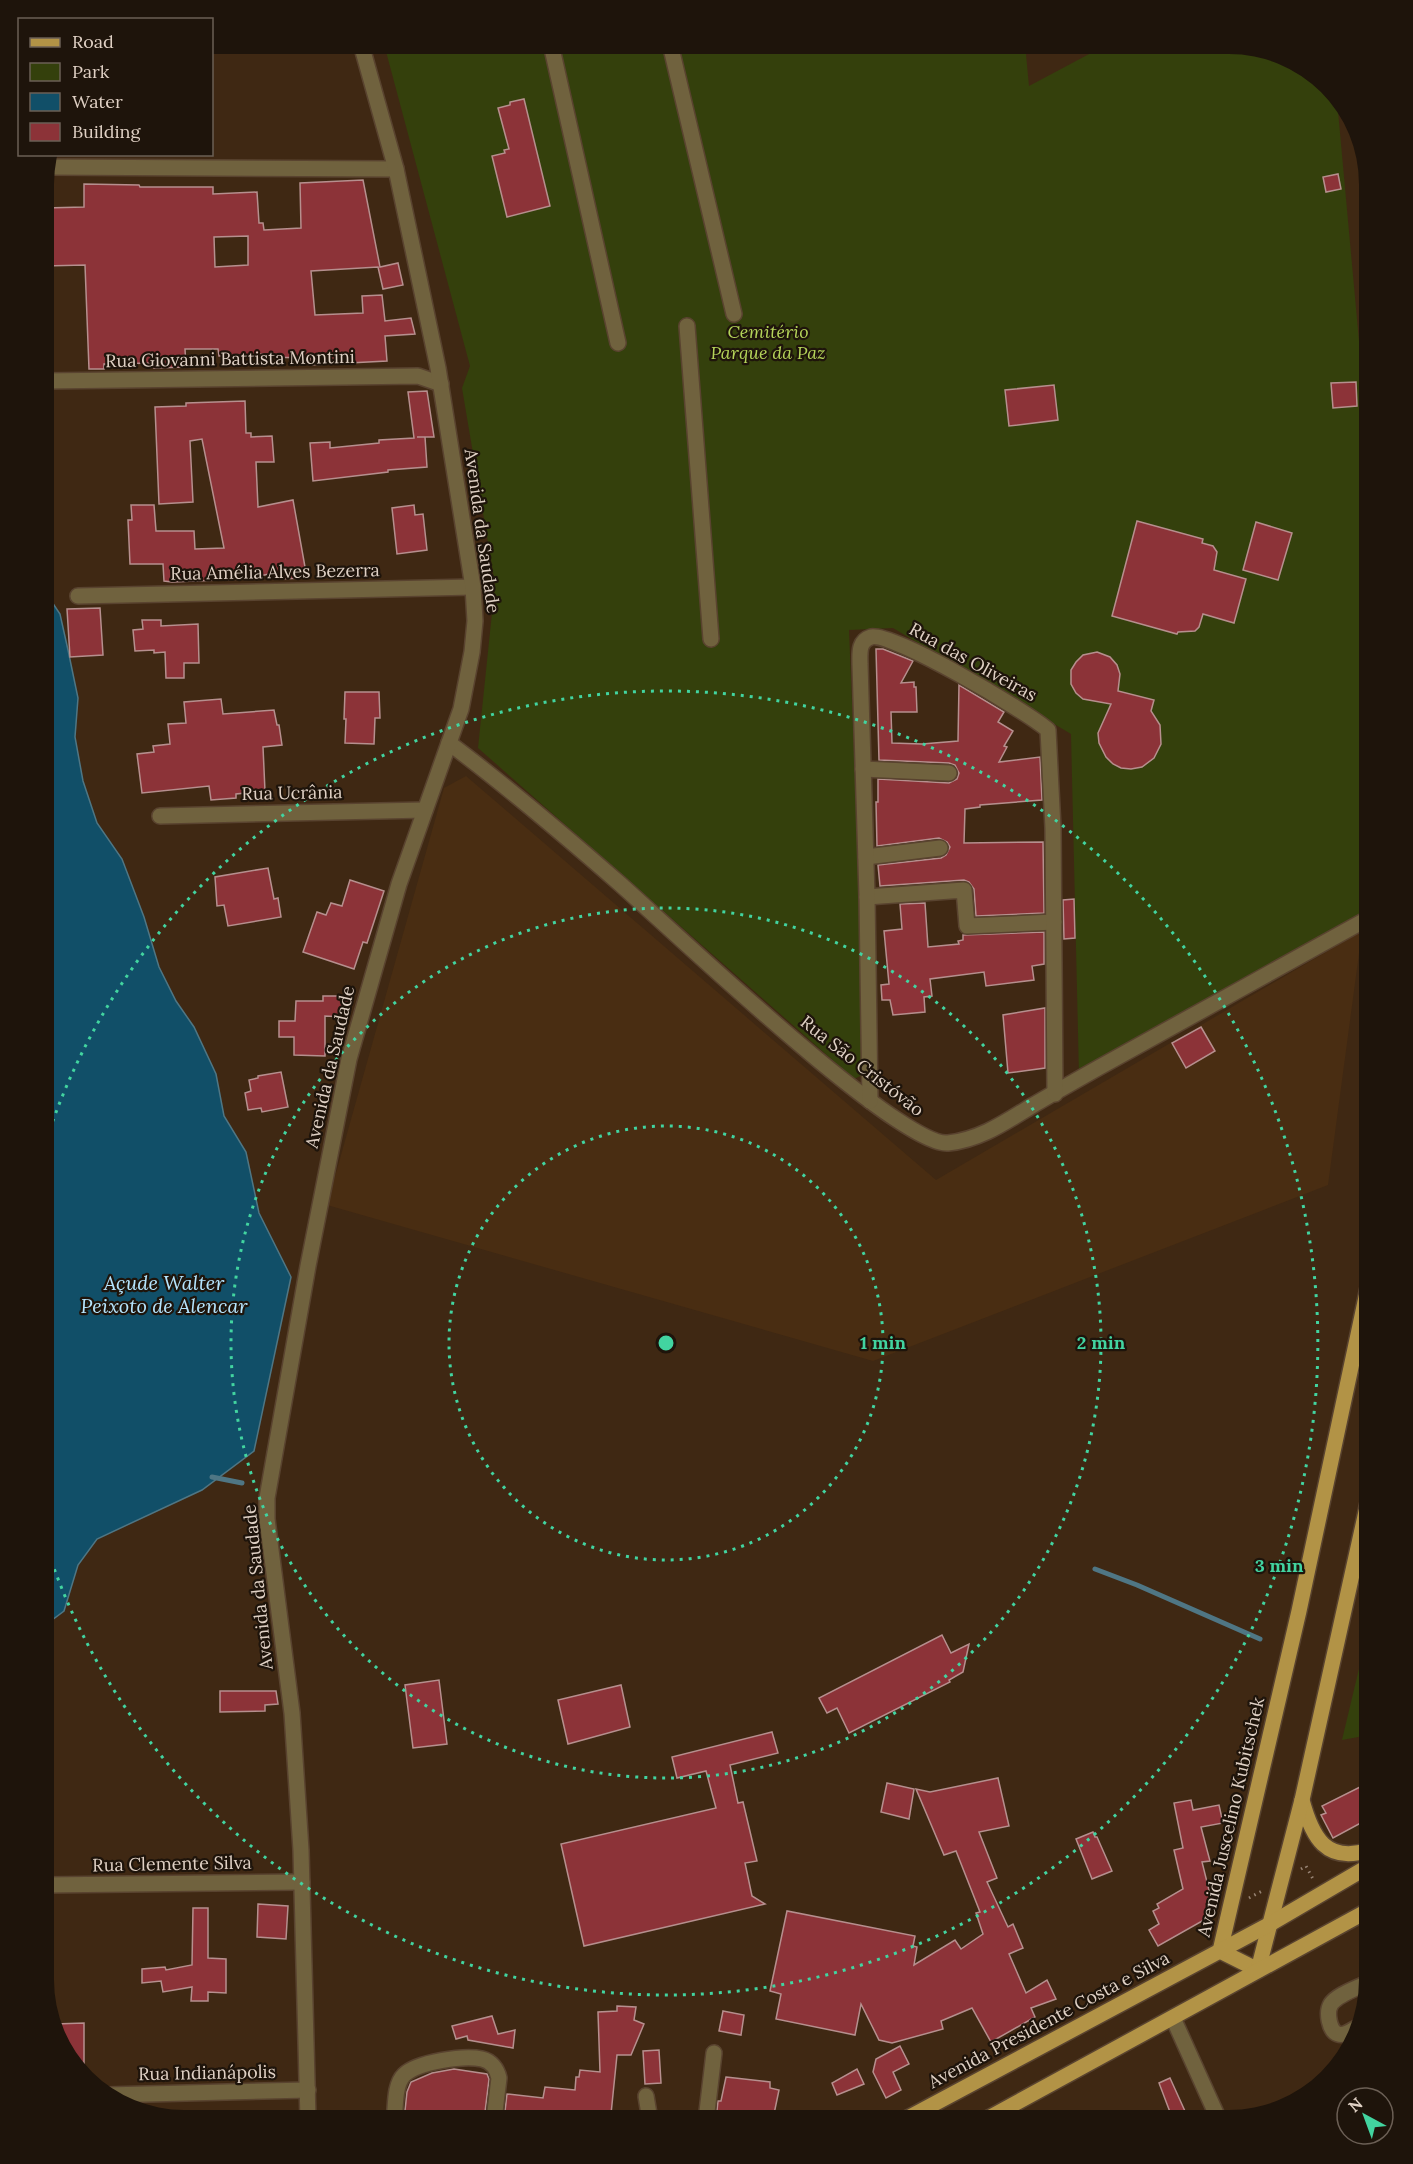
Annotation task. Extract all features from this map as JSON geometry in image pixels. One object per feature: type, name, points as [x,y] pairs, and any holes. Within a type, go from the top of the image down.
[{"type":"main road","name":"Avenida Juscelino Kubitschek","points":[[1258,1970],[1221,1950],[1359,1334]]},
{"type":"main road","points":[[1258,1970],[1302,1800],[1359,1547]]},
{"type":"main road","points":[[1302,1800],[1312,1830],[1320,1842],[1343,1853],[1359,1853]]},
{"type":"main road","name":"Avenida Presidente Costa e Silva","points":[[923,2110],[1270,1924],[1359,1872]]},
{"type":"main road","points":[[1003,2110],[1359,1916]]},
{"type":"street","name":"Avenida da Saudade","points":[[308,2110],[302,1882],[292,1713],[267,1519],[267,1498],[308,1266],[349,1059],[399,884],[461,709],[470,669],[475,621],[473,587],[438,368],[396,169],[364,54]]},
{"type":"street","points":[[553,54],[618,343]]},
{"type":"street","points":[[672,54],[735,314]]},
{"type":"street","points":[[56,166],[396,169]]},
{"type":"street","points":[[687,326],[711,639]]},
{"type":"street","name":"Rua Giovanni Battista Montini","points":[[418,376],[438,368]]},
{"type":"street","name":"Rua Giovanni Battista Montini","points":[[54,381],[418,376],[441,384]]},
{"type":"street","name":"Rua Amélia Alves Bezerra","points":[[78,596],[473,587]]},
{"type":"street","name":"Rua das Oliveiras","points":[[870,1101],[861,647],[870,638],[884,638],[915,652],[978,686],[1042,724],[1048,730],[1054,922],[1055,1094]]},
{"type":"street","name":"Rua São Cristóvão","points":[[449,743],[620,884],[767,1017],[870,1101],[913,1131],[944,1144],[992,1130],[1359,924]]},
{"type":"street","points":[[864,769],[950,773]]},
{"type":"street","name":"Rua Ucrânia","points":[[160,816],[424,810]]},
{"type":"street","points":[[866,857],[940,848]]},
{"type":"street","points":[[867,897],[964,890],[968,926],[1054,922]]},
{"type":"street","name":"Rua Clemente Silva","points":[[54,1885],[302,1882]]},
{"type":"street","points":[[1344,2040],[1335,2032],[1328,2017],[1330,2005],[1359,1988]]},
{"type":"street","points":[[1173,2018],[1214,2110]]},
{"type":"street","points":[[1339,2035],[1347,2033]]},
{"type":"street","points":[[707,2110],[714,2053]]},
{"type":"street","points":[[395,2110],[398,2088],[405,2073],[415,2068],[459,2058],[483,2059],[494,2066],[499,2078],[495,2110]]},
{"type":"street","name":"Rua Indianápolis","points":[[123,2095],[308,2090]]},
{"type":"street","points":[[646,2096],[648,2110]]},
{"type":"path","points":[[1298,1871],[1306,1866],[1314,1881]]},
{"type":"path","points":[[1230,1910],[1281,1881]]},
{"type":"shaded area","points":[[466,776],[936,1180],[1359,933],[1359,953],[1328,1185],[873,1361],[327,1205],[444,788]]},
{"type":"green space","name":"Cemitério Parque da Paz","points":[[387,54],[1026,54],[1029,86],[1089,54],[1237,54],[1262,58],[1294,71],[1321,92],[1338,114],[1359,341],[1359,914],[1079,1075],[1071,734],[893,628],[849,630],[867,1073],[854,1079],[478,748],[495,584],[462,388],[470,366]]},
{"type":"green space","points":[[1359,1669],[1359,1737],[1342,1740]]},
{"type":"water","name":"Açude Walter Peixoto de Alencar","points":[[54,605],[60,614],[78,698],[75,737],[83,781],[97,823],[122,859],[144,917],[159,967],[176,1001],[194,1027],[216,1074],[224,1116],[246,1152],[259,1213],[291,1277],[254,1451],[202,1490],[97,1539],[78,1565],[64,1611],[54,1618]]},
{"type":"building","points":[[524,99],[550,206],[507,217],[492,156],[505,153],[504,150],[509,149],[498,108]]},
{"type":"building","points":[[1338,174],[1341,189],[1326,192],[1323,177]]},
{"type":"building","points":[[363,180],[380,267],[398,263],[403,285],[383,289],[378,267],[311,271],[315,315],[363,313],[362,296],[382,295],[385,321],[411,318],[415,334],[385,336],[387,361],[310,365],[310,358],[265,357],[265,354],[219,356],[218,349],[185,349],[186,367],[154,368],[154,363],[104,364],[104,369],[89,369],[85,265],[54,266],[54,208],[84,207],[84,184],[213,187],[213,194],[257,192],[259,223],[263,223],[264,230],[301,228],[300,183]],"holes":[[[248,236],[248,265],[215,267],[214,237]]]},
{"type":"building","points":[[1356,382],[1357,406],[1333,408],[1331,383]]},
{"type":"building","points":[[1054,385],[1058,420],[1009,426],[1005,390]]},
{"type":"building","points":[[427,391],[434,437],[425,437],[427,467],[313,481],[310,443],[330,442],[330,448],[379,443],[379,440],[414,438],[408,392]]},
{"type":"building","points":[[245,401],[246,433],[251,433],[251,437],[272,436],[274,462],[256,462],[258,507],[293,500],[307,578],[276,579],[275,573],[244,579],[172,582],[164,581],[163,564],[130,564],[128,520],[132,520],[131,505],[154,505],[156,531],[194,531],[195,549],[224,548],[202,439],[190,441],[193,502],[159,504],[155,407],[186,406],[186,403]]},
{"type":"building","points":[[414,505],[415,515],[423,514],[427,550],[397,554],[392,508]]},
{"type":"building","points":[[1137,521],[1203,539],[1202,543],[1213,546],[1217,552],[1214,570],[1246,579],[1234,623],[1203,614],[1199,627],[1195,631],[1178,632],[1177,634],[1112,616]]},
{"type":"building","points":[[1256,522],[1292,533],[1278,580],[1243,570]]},
{"type":"building","points":[[100,608],[103,655],[70,657],[67,609]]},
{"type":"building","points":[[142,620],[161,620],[161,626],[198,624],[199,663],[184,663],[184,678],[166,678],[165,652],[135,651],[133,630],[143,629]]},
{"type":"building","points":[[876,649],[883,649],[913,661],[901,683],[914,682],[917,712],[891,712],[892,743],[922,744],[958,741],[959,685],[1004,712],[998,722],[1013,731],[1004,746],[1007,747],[999,762],[1040,757],[1042,800],[980,805],[980,807],[965,809],[964,843],[1043,842],[1044,913],[976,916],[974,889],[969,882],[964,880],[880,886],[878,865],[941,858],[946,855],[950,847],[947,842],[939,838],[877,846],[878,779],[949,783],[957,779],[959,773],[955,765],[949,763],[879,760]]},
{"type":"building","points":[[1097,652],[1110,657],[1117,665],[1120,674],[1118,691],[1154,700],[1151,711],[1160,725],[1161,744],[1154,758],[1142,767],[1121,768],[1106,757],[1099,743],[1098,733],[1111,704],[1083,699],[1071,684],[1071,670],[1076,662],[1083,655]]},
{"type":"building","points":[[345,692],[379,692],[380,718],[375,718],[374,744],[345,743]]},
{"type":"building","points":[[221,699],[223,714],[274,710],[282,745],[263,747],[265,791],[236,794],[236,798],[211,800],[209,786],[142,793],[137,754],[154,752],[153,746],[170,744],[168,724],[186,723],[184,702]]},
{"type":"building","points":[[268,868],[274,899],[278,898],[281,917],[228,926],[224,905],[217,906],[215,877]]},
{"type":"building","points":[[350,880],[384,891],[367,943],[363,942],[354,969],[303,952],[317,912],[326,915],[331,903],[342,906]]},
{"type":"building","points":[[1074,899],[1075,938],[1064,939],[1063,900]]},
{"type":"building","points":[[925,903],[928,947],[959,944],[958,941],[963,940],[963,935],[1044,932],[1044,964],[1032,966],[1034,980],[986,986],[984,972],[930,979],[932,996],[924,997],[925,1012],[893,1015],[890,1000],[882,1000],[881,985],[889,984],[884,931],[902,929],[900,904]]},
{"type":"building","points":[[323,996],[350,996],[344,1017],[325,1016],[325,1056],[294,1055],[294,1037],[279,1037],[279,1021],[295,1021],[296,1001],[323,1001]]},
{"type":"building","points":[[1045,1008],[1045,1068],[1008,1073],[1003,1015]]},
{"type":"building","points":[[1201,1027],[1215,1051],[1186,1068],[1172,1043]]},
{"type":"building","points":[[281,1072],[288,1107],[262,1112],[261,1108],[248,1110],[245,1093],[251,1091],[249,1080]]},
{"type":"building","points":[[942,1635],[951,1653],[969,1644],[963,1672],[949,1680],[950,1682],[849,1733],[837,1708],[827,1713],[819,1698]]},
{"type":"building","points":[[439,1680],[447,1744],[413,1748],[405,1685]]},
{"type":"building","points":[[621,1685],[630,1727],[568,1744],[558,1700]]},
{"type":"building","points":[[220,1691],[276,1691],[278,1704],[265,1705],[265,1711],[220,1712]]},
{"type":"building","points":[[772,1732],[778,1753],[730,1765],[738,1803],[743,1802],[757,1861],[745,1863],[752,1896],[765,1904],[584,1946],[561,1844],[716,1808],[706,1771],[677,1778],[672,1757]]},
{"type":"building","points":[[998,1778],[1009,1826],[979,1832],[997,1878],[987,1882],[1008,1927],[1013,1924],[1023,1948],[1009,1954],[1026,1993],[1047,1980],[1056,1999],[1031,2008],[1035,2017],[991,2042],[972,2008],[941,2021],[943,2029],[892,2043],[879,2040],[861,2004],[855,2035],[776,2019],[781,1994],[770,1991],[787,1911],[915,1936],[913,1946],[917,1947],[914,1965],[955,1940],[961,1949],[983,1934],[976,1913],[980,1912],[956,1851],[944,1855],[916,1789],[930,1792]]},
{"type":"building","points":[[887,1783],[914,1789],[909,1819],[881,1812]]},
{"type":"building","points":[[1359,1788],[1359,1824],[1333,1838],[1321,1815],[1326,1813],[1322,1806]]},
{"type":"building","points":[[1191,1800],[1193,1810],[1219,1805],[1223,1823],[1201,1827],[1210,1861],[1202,1862],[1210,1894],[1204,1920],[1158,1946],[1149,1930],[1159,1924],[1153,1911],[1159,1908],[1157,1904],[1183,1889],[1174,1850],[1183,1848],[1174,1803]]},
{"type":"building","points":[[1093,1832],[1112,1871],[1092,1879],[1076,1839]]},
{"type":"building","points":[[258,1904],[288,1906],[286,1939],[257,1937]]},
{"type":"building","points":[[193,1908],[208,1908],[208,1958],[226,1959],[226,1993],[208,1992],[208,2001],[191,2001],[192,1987],[163,1992],[161,1981],[142,1983],[142,1969],[165,1967],[166,1970],[192,1965]]},
{"type":"building","points":[[617,2006],[636,2007],[634,2020],[644,2024],[631,2055],[617,2055],[611,2110],[505,2110],[507,2094],[543,2098],[545,2087],[575,2090],[576,2077],[579,2077],[580,2070],[600,2072],[598,2012],[617,2011]]},
{"type":"building","points":[[723,2011],[744,2015],[741,2035],[719,2031]]},
{"type":"building","points":[[492,2016],[498,2034],[515,2030],[513,2048],[468,2040],[467,2036],[456,2039],[452,2026]]},
{"type":"building","points":[[84,2023],[84,2063],[71,2045],[62,2024]]},
{"type":"building","points":[[900,2046],[909,2064],[893,2072],[901,2090],[886,2098],[873,2072],[876,2059]]},
{"type":"building","points":[[659,2050],[661,2083],[645,2084],[643,2051]]},
{"type":"building","points":[[454,2069],[487,2074],[489,2079],[485,2110],[405,2110],[407,2092],[411,2082],[432,2073]]},
{"type":"building","points":[[857,2069],[864,2084],[837,2095],[832,2083]]},
{"type":"building","points":[[726,2077],[770,2082],[770,2088],[779,2090],[775,2110],[717,2110],[718,2101],[721,2101]]},
{"type":"building","points":[[1170,2078],[1184,2110],[1169,2110],[1159,2083]]},
{"type":"waterway","points":[[212,1477],[242,1483]]},
{"type":"waterway","points":[[1095,1569],[1260,1639]]}]
